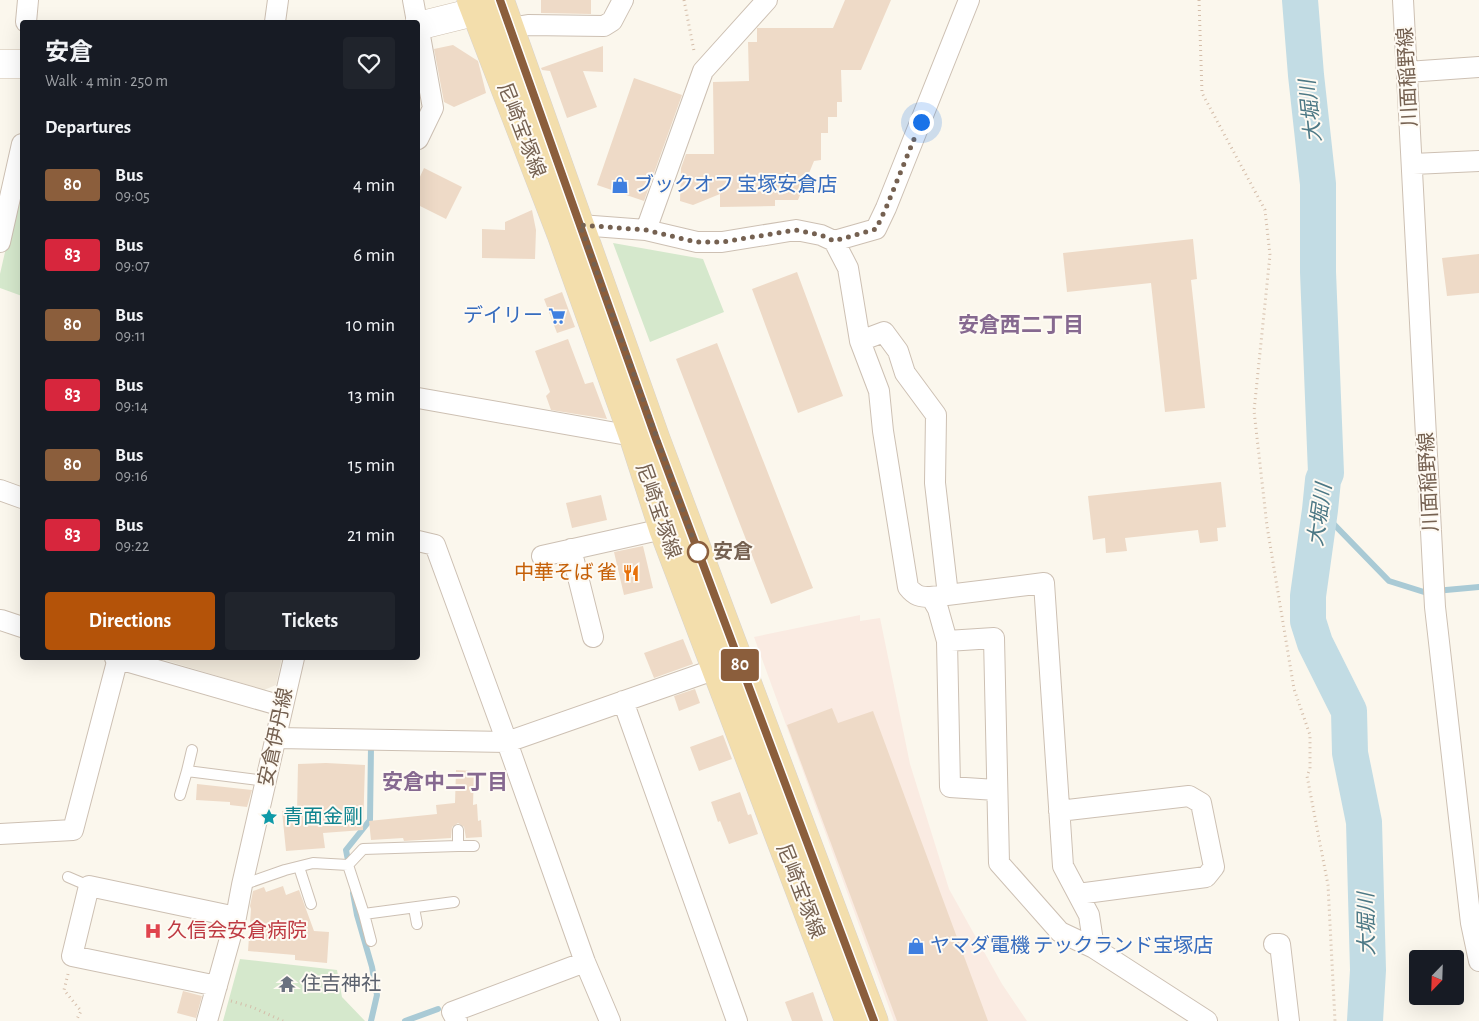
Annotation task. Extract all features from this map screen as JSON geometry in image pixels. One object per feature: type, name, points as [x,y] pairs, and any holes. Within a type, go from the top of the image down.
[{"type":"main road","name":"尼崎宝塚線","points":[[473,6],[570,230],[656,439],[874,1021]]},
{"type":"main road","name":"尼崎宝塚線","points":[[504,8],[570,230],[663,529],[849,1021]]},
{"type":"street","points":[[26,20],[28,0]]},
{"type":"street","points":[[275,20],[278,0]]},
{"type":"street","points":[[413,0],[416,20]]},
{"type":"street","points":[[420,23],[473,6],[504,8],[528,25],[604,26],[612,21],[623,0]]},
{"type":"street","points":[[646,230],[702,72],[767,0]]},
{"type":"street","points":[[834,241],[876,229],[969,0]]},
{"type":"street","name":"川面稲野線","points":[[1403,0],[1435,607],[1471,923],[1479,962]]},
{"type":"street","points":[[420,40],[433,108],[420,135]]},
{"type":"street","points":[[0,64],[20,64]]},
{"type":"street","points":[[1407,72],[1479,67]]},
{"type":"street","points":[[1413,164],[1479,161]]},
{"type":"street","points":[[0,242],[18,180],[20,162]]},
{"type":"street","points":[[570,230],[646,230],[696,242],[722,242],[796,230],[821,235],[834,241],[848,268],[860,342],[879,391],[883,431],[908,587],[914,595],[920,597],[1044,583],[1063,866],[1089,915],[1094,948]]},
{"type":"street","points":[[860,342],[884,332],[898,350],[905,373],[936,415],[938,609],[947,641],[950,787],[996,790]]},
{"type":"street","points":[[420,398],[633,436]]},
{"type":"street","points":[[0,490],[20,497]]},
{"type":"street","points":[[542,556],[663,529]]},
{"type":"street","points":[[420,541],[435,545],[585,962],[610,1021]]},
{"type":"street","points":[[571,548],[593,638]]},
{"type":"street","points":[[0,623],[20,627]]},
{"type":"street","points":[[947,641],[994,638],[999,863],[1060,932],[1094,948],[1207,1021]]},
{"type":"street","points":[[0,834],[73,830],[116,660]]},
{"type":"street","points":[[124,660],[282,706]]},
{"type":"street","name":"安倉伊丹線","points":[[207,1021],[236,917],[294,660]]},
{"type":"street","points":[[276,738],[507,742],[716,669]]},
{"type":"street","points":[[623,701],[737,1021]]},
{"type":"street","points":[[1059,811],[1189,796],[1201,803],[1214,866],[1206,876],[1078,894]]},
{"type":"street","points":[[215,992],[72,956],[89,886],[236,917]]},
{"type":"street","points":[[1280,944],[1289,1021]]},
{"type":"street","points":[[457,1021],[452,1012],[585,962]]},
{"type":"lane","points":[[180,795],[192,750]]},
{"type":"lane","points":[[187,771],[266,781]]},
{"type":"lane","points":[[458,830],[458,846]]},
{"type":"lane","points":[[348,865],[363,849],[474,846]]},
{"type":"lane","points":[[242,885],[285,870],[313,863],[348,865]]},
{"type":"lane","points":[[348,865],[371,941]]},
{"type":"lane","points":[[299,867],[311,904]]},
{"type":"lane","points":[[68,877],[89,886]]},
{"type":"lane","points":[[364,914],[454,902]]},
{"type":"lane","points":[[414,908],[417,924]]},
{"type":"path","points":[[684,0],[697,67],[702,72]]},
{"type":"path","points":[[1199,0],[1202,94],[1265,210],[1270,255],[1254,411],[1267,526],[1294,689],[1310,735],[1310,769],[1307,776],[1328,885],[1335,1021]]},
{"type":"path","points":[[72,956],[64,990],[81,1012],[76,1021]]},
{"type":"path","points":[[215,992],[283,1021]]},
{"type":"shaded area","points":[[860,615],[860,621],[880,618],[910,764],[949,889],[1002,984],[1027,1021],[894,1021],[754,637]]},
{"type":"shaded area","points":[[165,660],[282,660],[276,685],[264,690]]},
{"type":"green space","points":[[20,194],[20,295],[0,288],[0,274],[18,195]]},
{"type":"green space","points":[[613,243],[703,259],[724,312],[650,342]]},
{"type":"green space","name":"住吉神社","points":[[240,959],[337,970],[342,997],[365,1021],[223,1021]]},
{"type":"building","points":[[541,0],[591,0],[591,14],[541,13]]},
{"type":"building","points":[[845,0],[891,0],[861,70],[841,70],[842,102],[837,102],[837,117],[828,117],[828,133],[821,133],[821,160],[814,161],[798,200],[775,200],[775,206],[720,207],[720,194],[693,205],[680,201],[681,168],[686,154],[714,154],[713,82],[749,81],[748,42],[757,42],[757,28],[833,28]]},
{"type":"building","points":[[453,45],[478,61],[486,93],[454,107],[444,102],[434,49]]},
{"type":"building","points":[[603,46],[603,72],[583,71],[597,107],[567,118],[550,71],[542,70],[541,68]]},
{"type":"building","points":[[634,78],[682,95],[644,201],[597,185]]},
{"type":"building","points":[[424,168],[462,187],[446,219],[420,206],[420,177]]},
{"type":"building","points":[[532,210],[536,230],[535,259],[482,258],[482,229],[505,230],[505,222]]},
{"type":"building","points":[[1193,239],[1197,279],[1191,280],[1205,408],[1165,412],[1151,283],[1067,292],[1063,253]]},
{"type":"building","points":[[1479,254],[1479,293],[1447,296],[1442,258]]},
{"type":"building","points":[[797,272],[843,396],[798,413],[752,289]]},
{"type":"building","points":[[562,292],[575,327],[557,333],[544,299]]},
{"type":"building","points":[[568,339],[585,384],[593,382],[607,419],[551,410],[546,396],[550,392],[535,351]]},
{"type":"building","points":[[717,343],[813,588],[771,604],[676,359]]},
{"type":"building","points":[[1221,482],[1226,527],[1217,528],[1218,541],[1200,543],[1198,530],[1125,538],[1127,551],[1106,553],[1105,538],[1093,540],[1088,496]]},
{"type":"building","points":[[601,495],[607,520],[572,528],[566,503]]},
{"type":"building","points":[[643,546],[653,588],[624,595],[614,552]]},
{"type":"building","points":[[683,639],[693,664],[654,678],[644,653]]},
{"type":"building","points":[[695,689],[700,703],[679,711],[674,696]]},
{"type":"building","points":[[832,708],[838,723],[873,711],[988,1021],[897,1021],[787,725]]},
{"type":"building","points":[[723,735],[732,759],[699,771],[690,747]]},
{"type":"building","points":[[298,764],[365,765],[363,830],[323,833],[325,848],[286,851],[282,811],[297,812]]},
{"type":"building","points":[[456,770],[474,771],[473,805],[477,804],[478,821],[481,820],[482,837],[466,838],[464,827],[458,823],[452,827],[451,838],[404,841],[403,838],[371,840],[369,821],[437,814],[436,805],[455,803]]},
{"type":"building","points":[[197,784],[252,790],[247,807],[230,805],[230,802],[196,800]]},
{"type":"building","points":[[740,792],[748,815],[751,814],[758,834],[729,844],[711,802]]},
{"type":"building","points":[[283,886],[286,895],[299,890],[314,931],[329,932],[327,963],[295,960],[295,955],[248,951],[250,906],[253,891],[264,887],[266,892]]},
{"type":"building","points":[[183,991],[202,996],[196,1018],[177,1013]]},
{"type":"building","points":[[813,992],[823,1021],[792,1021],[785,1002]]},
{"type":"waterway","name":"大堀川","points":[[1300,0],[1318,184],[1318,272],[1326,473],[1323,480],[1308,596],[1308,621],[1315,643],[1349,711],[1350,753],[1364,822],[1368,970],[1365,1021]]},
{"type":"waterway","points":[[1320,510],[1389,581],[1424,592],[1479,587]]},
{"type":"waterway","points":[[349,866],[346,850],[370,820],[371,747]]},
{"type":"waterway","points":[[353,893],[357,915],[372,967],[377,995],[371,1021]]},
{"type":"waterway","points":[[405,1021],[438,1009]]},
{"type":"bus line","name":"80","points":[[500,0],[656,439],[874,1021]]},
{"type":"place","name":"ブックオフ 宝塚安倉店","points":[[620,185]]},
{"type":"place","name":"デイリー","points":[[557,316]]},
{"type":"place","name":"安倉","points":[[698,552]]},
{"type":"place","name":"中華そば 雀","points":[[631,573]]},
{"type":"place","name":"青面金剛","points":[[269,817]]},
{"type":"place","name":"久信会安倉病院","points":[[153,931]]},
{"type":"place","name":"ヤマダ電機 テックランド宝塚店","points":[[916,946]]},
{"type":"place","name":"住吉神社","points":[[287,984]]},
{"type":"district","name":"安倉西二丁目","points":[[1021,325]]},
{"type":"district","name":"安倉中二丁目","points":[[445,782]]},
{"type":"route","points":[[698,552],[580,225],[646,230],[696,242],[722,242],[796,230],[821,235],[834,241],[876,229],[921,122]]}]
